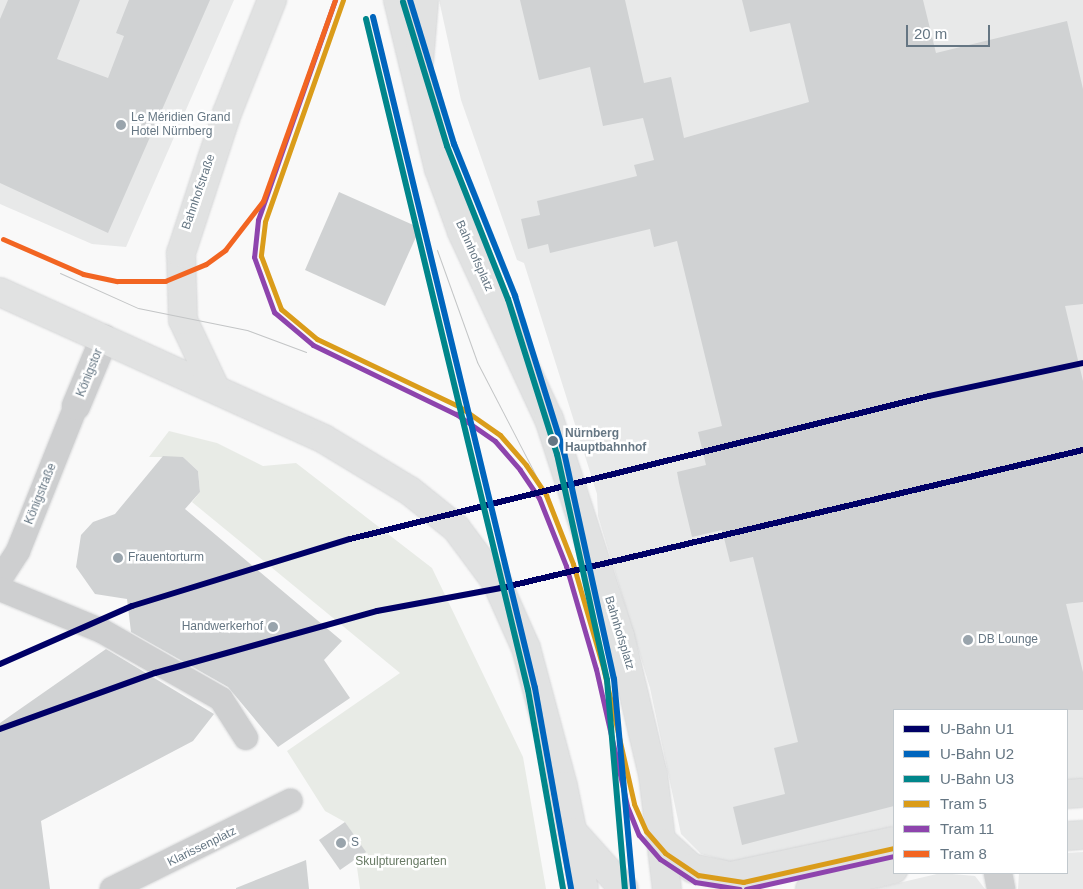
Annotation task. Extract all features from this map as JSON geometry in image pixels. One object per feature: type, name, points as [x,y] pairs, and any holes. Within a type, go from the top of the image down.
[{"type":"main road","name":"Bahnhofstraße","points":[[215,388],[183,320],[181,252],[226,113],[272,0]]},
{"type":"main road","name":"Bahnhofsplatz","points":[[398,0],[417,90],[462,232],[549,419],[578,503],[634,681],[664,843],[667,889]]},
{"type":"main road","name":"Bahnhofsplatz","points":[[417,90],[424,0]]},
{"type":"main road","points":[[0,292],[215,388],[324,440],[390,478],[444,517],[481,557],[504,594],[526,648],[574,832],[584,889]]},
{"type":"main road","points":[[574,832],[624,889]]},
{"type":"main road","points":[[1068,836],[1083,835]]},
{"type":"main road","points":[[664,843],[692,868],[731,876],[893,841]]},
{"type":"main road","points":[[810,889],[893,869]]},
{"type":"street","name":"Königstor","points":[[76,406],[104,339]]},
{"type":"street","name":"Königstraße","points":[[0,579],[9,545],[76,406]]},
{"type":"street","points":[[0,589],[102,631],[221,699],[246,738]]},
{"type":"street","name":"Klarissenplatz","points":[[112,889],[290,801]]},
{"type":"street","points":[[998,874],[1001,889]]},
{"type":"shaded area","points":[[0,0],[234,0],[126,247],[92,244],[0,204]]},
{"type":"shaded area","points":[[439,0],[1083,0],[1083,801],[1068,787],[1068,709],[893,709],[893,826],[759,862],[737,864],[701,854],[681,834],[650,688],[598,516],[597,494],[524,263],[517,260],[461,100]]},
{"type":"shaded area","points":[[1083,852],[1083,889],[1018,889],[1019,874],[1068,874],[1068,853]]},
{"type":"shaded area","points":[[937,874],[952,874],[975,876],[985,889],[873,889]]},
{"type":"green space","name":"Skulpturengarten","points":[[169,431],[217,443],[263,466],[296,463],[432,568],[523,757],[546,889],[360,889],[356,860],[365,852],[345,822],[325,811],[287,751],[400,673],[192,502],[200,492],[198,471],[183,457],[149,457]]},
{"type":"building","points":[[8,0],[80,0],[57,59],[108,78],[124,36],[116,33],[129,0],[210,0],[108,233],[0,183],[0,19]]},
{"type":"building","name":"Nürnberg Hauptbahnhof","points":[[520,0],[625,0],[644,83],[671,77],[684,138],[809,102],[790,23],[750,32],[742,0],[923,0],[936,53],[1067,21],[1083,89],[1083,304],[1065,306],[1083,381],[1083,602],[1066,604],[1083,672],[1083,710],[893,709],[893,806],[742,845],[733,807],[785,794],[774,748],[798,742],[753,557],[730,562],[722,530],[692,537],[677,472],[706,465],[698,432],[722,426],[677,241],[654,247],[650,229],[550,253],[548,244],[528,249],[521,219],[540,215],[537,201],[637,176],[634,165],[654,160],[643,118],[603,126],[590,67],[539,80]]},
{"type":"building","points":[[339,192],[420,228],[385,306],[305,270]]},
{"type":"building","points":[[163,456],[183,457],[198,471],[200,492],[185,509],[342,641],[324,660],[350,698],[278,747],[228,687],[131,632],[127,599],[95,594],[76,567],[81,535],[93,522],[115,514]]},
{"type":"building","points":[[106,649],[214,714],[193,741],[41,821],[50,889],[0,889],[0,723]]},
{"type":"building","name":"S","points":[[345,822],[366,852],[340,870],[319,840]]},
{"type":"building","points":[[306,860],[309,889],[236,889],[236,888]]},
{"type":"tram line","name":"11","points":[[335,0],[258,220],[254,257],[274,312],[313,345],[456,414],[495,441],[520,470],[539,498],[566,566],[596,669],[627,806],[639,835],[660,859],[695,882],[739,889]]},
{"type":"tram line","name":"8","points":[[3,239],[83,274],[117,281],[165,281],[206,264],[225,250],[263,201],[335,0]]},
{"type":"tram line","name":"5","points":[[343,0],[265,222],[261,256],[281,309],[317,339],[460,407],[500,435],[526,465],[546,495],[573,564],[603,667],[634,804],[646,831],[665,853],[698,875],[743,882],[893,848]]},
{"type":"tram line","points":[[437,250],[477,362],[546,495]]},
{"type":"tram line","points":[[60,273],[138,308],[247,330],[306,352]]},
{"type":"tram line","name":"11","points":[[746,889],[893,856]]},
{"type":"metro line","name":"U2","points":[[410,0],[454,144],[515,296],[564,452],[614,679],[633,889]]},
{"type":"metro line","name":"U3","points":[[403,2],[447,146],[508,299],[557,454],[607,680],[625,889]]},
{"type":"metro line","name":"U2","points":[[373,17],[535,688],[571,889]]},
{"type":"metro line","name":"U3","points":[[366,19],[528,690],[563,889]]},
{"type":"metro line","name":"U1","points":[[0,664],[132,606],[350,539],[929,396],[1083,363]]},
{"type":"metro line","name":"U1","points":[[0,729],[155,673],[377,611],[501,588],[1083,450]]},
{"type":"place","name":"Le Méridien Grand Hotel Nürnberg","points":[[121,125]]},
{"type":"place","name":"Nürnberg Hauptbahnhof","points":[[553,441]]},
{"type":"place","name":"Frauentorturm","points":[[118,558]]},
{"type":"place","name":"Handwerkerhof","points":[[273,627]]},
{"type":"place","name":"DB Lounge","points":[[968,640]]},
{"type":"place","name":"S","points":[[341,843]]}]
